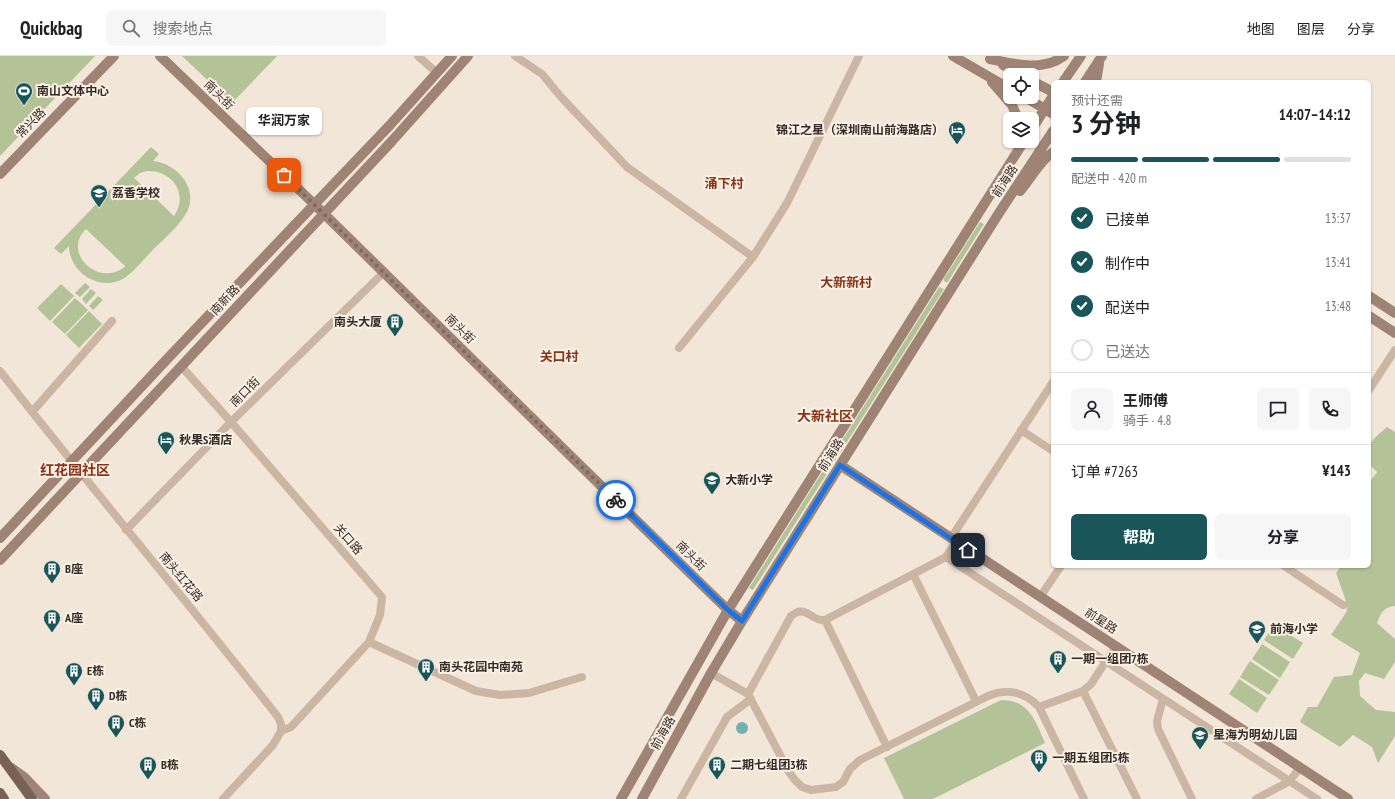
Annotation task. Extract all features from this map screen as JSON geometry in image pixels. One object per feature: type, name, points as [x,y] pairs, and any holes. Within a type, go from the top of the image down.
[{"type":"main road","name":"常兴路","points":[[0,174],[114,56]]},
{"type":"main road","name":"南头街","points":[[160,56],[324,213],[728,610],[742,621]]},
{"type":"main road","name":"南新路","points":[[0,538],[71,461],[390,125],[452,56]]},
{"type":"main road","name":"南新路","points":[[0,560],[423,108],[468,56]]},
{"type":"main road","points":[[953,56],[1003,85]]},
{"type":"main road","points":[[988,57],[1026,66],[1047,63],[1064,56]]},
{"type":"main road","points":[[1064,80],[1081,56]]},
{"type":"main road","points":[[1086,80],[1101,56]]},
{"type":"main road","points":[[1096,80],[1101,56]]},
{"type":"main road","points":[[988,57],[1008,68]]},
{"type":"main road","points":[[985,75],[1012,105],[1015,112]]},
{"type":"main road","points":[[1039,85],[1051,91]]},
{"type":"main road","points":[[1037,104],[1049,111],[1039,122]]},
{"type":"main road","name":"前海路","points":[[642,799],[711,673],[742,621],[999,213],[1051,135]]},
{"type":"main road","points":[[1016,155],[1018,148]]},
{"type":"main road","name":"前海路","points":[[621,799],[728,610],[1020,148]]},
{"type":"main road","points":[[999,213],[1028,182],[1043,161],[1051,154]]},
{"type":"main road","points":[[1371,297],[1395,313]]},
{"type":"main road","points":[[1371,317],[1395,333]]},
{"type":"main road","name":"前星路","points":[[840,465],[1348,799]]},
{"type":"main road","points":[[0,755],[32,799]]},
{"type":"main road","points":[[8,766],[24,777],[45,799]]},
{"type":"main road","points":[[0,793],[2,798]]},
{"type":"street","points":[[418,56],[437,73]]},
{"type":"street","points":[[515,56],[542,74],[627,167],[753,257]]},
{"type":"street","points":[[679,348],[753,257],[787,203],[859,56]]},
{"type":"street","name":"南口街","points":[[126,530],[231,422],[384,272]]},
{"type":"street","points":[[32,412],[112,321]]},
{"type":"street","points":[[1371,387],[1395,350]]},
{"type":"street","name":"关口路","points":[[181,366],[382,597],[380,615],[369,642],[291,727],[281,731]]},
{"type":"street","name":"南头红花路","points":[[0,371],[80,473],[278,717],[281,724],[281,731]]},
{"type":"street","points":[[681,799],[727,717],[749,696],[791,616],[798,612],[804,611],[818,619],[825,620],[946,557],[953,540],[1051,385]]},
{"type":"street","points":[[1022,430],[1051,450]]},
{"type":"street","points":[[946,557],[1318,799]]},
{"type":"street","points":[[1040,597],[1060,568]]},
{"type":"street","points":[[1287,568],[1343,605]]},
{"type":"street","points":[[913,574],[976,701]]},
{"type":"street","points":[[825,620],[887,746]]},
{"type":"street","points":[[369,642],[476,691],[500,695],[529,693],[582,677]]},
{"type":"street","points":[[1039,707],[1083,692],[1091,684],[1116,646]]},
{"type":"street","points":[[711,673],[749,696],[789,772],[798,784],[806,789],[827,788],[840,785],[855,764],[887,746],[976,701],[995,693],[1013,692],[1031,699],[1039,707],[1084,799]]},
{"type":"street","points":[[1083,692],[1137,799]]},
{"type":"street","points":[[1163,699],[1157,725],[1192,799]]},
{"type":"street","points":[[223,799],[273,745],[281,731]]},
{"type":"street","points":[[1256,799],[1290,781],[1300,767]]},
{"type":"green space","name":"南山文体中心","points":[[0,56],[95,56],[0,156]]},
{"type":"green space","points":[[182,56],[277,56],[232,103]]},
{"type":"green space","points":[[151,147],[159,154],[153,161],[175,170],[182,176],[186,183],[189,190],[190,199],[189,207],[182,219],[172,232],[126,277],[122,279],[107,283],[98,282],[91,279],[84,275],[75,266],[71,258],[69,246],[61,254],[54,248]],"holes":[[[147,171],[164,175],[171,179],[176,185],[180,200],[174,216],[134,178],[140,173]],[[86,229],[125,266],[125,267],[114,272],[104,273],[94,270],[86,264],[80,257],[78,248],[80,238]]]},
{"type":"green space","points":[[980,222],[984,224],[947,283],[943,280]]},
{"type":"green space","points":[[85,283],[90,287],[80,297],[75,293]]},
{"type":"green space","points":[[61,284],[74,296],[50,321],[37,308]]},
{"type":"green space","points":[[939,287],[944,289],[753,590],[749,588]]},
{"type":"green space","points":[[91,289],[96,293],[86,304],[82,299]]},
{"type":"green space","points":[[98,296],[103,300],[93,310],[89,306]]},
{"type":"green space","points":[[75,298],[88,310],[65,334],[52,322]]},
{"type":"green space","points":[[89,311],[102,324],[79,348],[66,335]]},
{"type":"green space","points":[[1387,427],[1395,432],[1395,606],[1385,609],[1377,623],[1395,639],[1395,662],[1384,679],[1365,673],[1359,681],[1360,696],[1376,710],[1395,712],[1395,736],[1378,763],[1372,747],[1353,735],[1340,747],[1300,722],[1308,707],[1317,707],[1334,677],[1352,675],[1360,653],[1331,635],[1347,611],[1345,598],[1336,573],[1340,568],[1371,568],[1371,480],[1377,472],[1371,466],[1371,442]]},
{"type":"green space","points":[[1274,625],[1303,643],[1293,659],[1264,640]]},
{"type":"green space","points":[[1262,644],[1290,662],[1280,678],[1252,659]]},
{"type":"green space","points":[[1250,661],[1279,680],[1269,695],[1240,677]]},
{"type":"green space","points":[[1239,679],[1267,698],[1257,713],[1229,694]]},
{"type":"green space","points":[[1001,700],[1018,703],[1025,708],[1034,719],[1045,743],[933,799],[904,799],[884,758]]},
{"type":"water","points":[[740,722],[744,722],[748,728],[744,734],[740,734],[736,730],[736,726]]},
{"type":"way so far","points":[[284,175],[616,500]]},
{"type":"place","name":"南山文体中心","points":[[24,106]]},
{"type":"place","name":"锦江之星（深圳南山前海路店）","points":[[957,145]]},
{"type":"place","name":"华润万家","points":[[284,175]]},
{"type":"place","name":"荔香学校","points":[[99,208]]},
{"type":"place","name":"南头大厦","points":[[395,337]]},
{"type":"place","name":"秋果S酒店","points":[[166,455]]},
{"type":"place","name":"大新小学","points":[[712,495]]},
{"type":"place","name":"B座","points":[[52,584]]},
{"type":"place","name":"A座","points":[[52,633]]},
{"type":"place","name":"前海小学","points":[[1257,644]]},
{"type":"place","name":"一期一组团7栋","points":[[1058,674]]},
{"type":"place","name":"南头花园中南苑","points":[[426,682]]},
{"type":"place","name":"E栋","points":[[74,686]]},
{"type":"place","name":"D栋","points":[[96,711]]},
{"type":"place","name":"C栋","points":[[116,738]]},
{"type":"place","name":"星海为明幼儿园","points":[[1200,750]]},
{"type":"place","name":"一期五组团5栋","points":[[1039,773]]},
{"type":"place","name":"B栋","points":[[148,780]]},
{"type":"place","name":"二期七组团3栋","points":[[717,780]]},
{"type":"district","name":"涌下村","points":[[724,183]]},
{"type":"district","name":"大新新村","points":[[846,282]]},
{"type":"district","name":"关口村","points":[[559,356]]},
{"type":"district","name":"大新社区","points":[[825,416]]},
{"type":"district","name":"红花园社区","points":[[75,470]]},
{"type":"route","points":[[616,500],[728,610],[742,621],[840,465],[968,550]]}]
